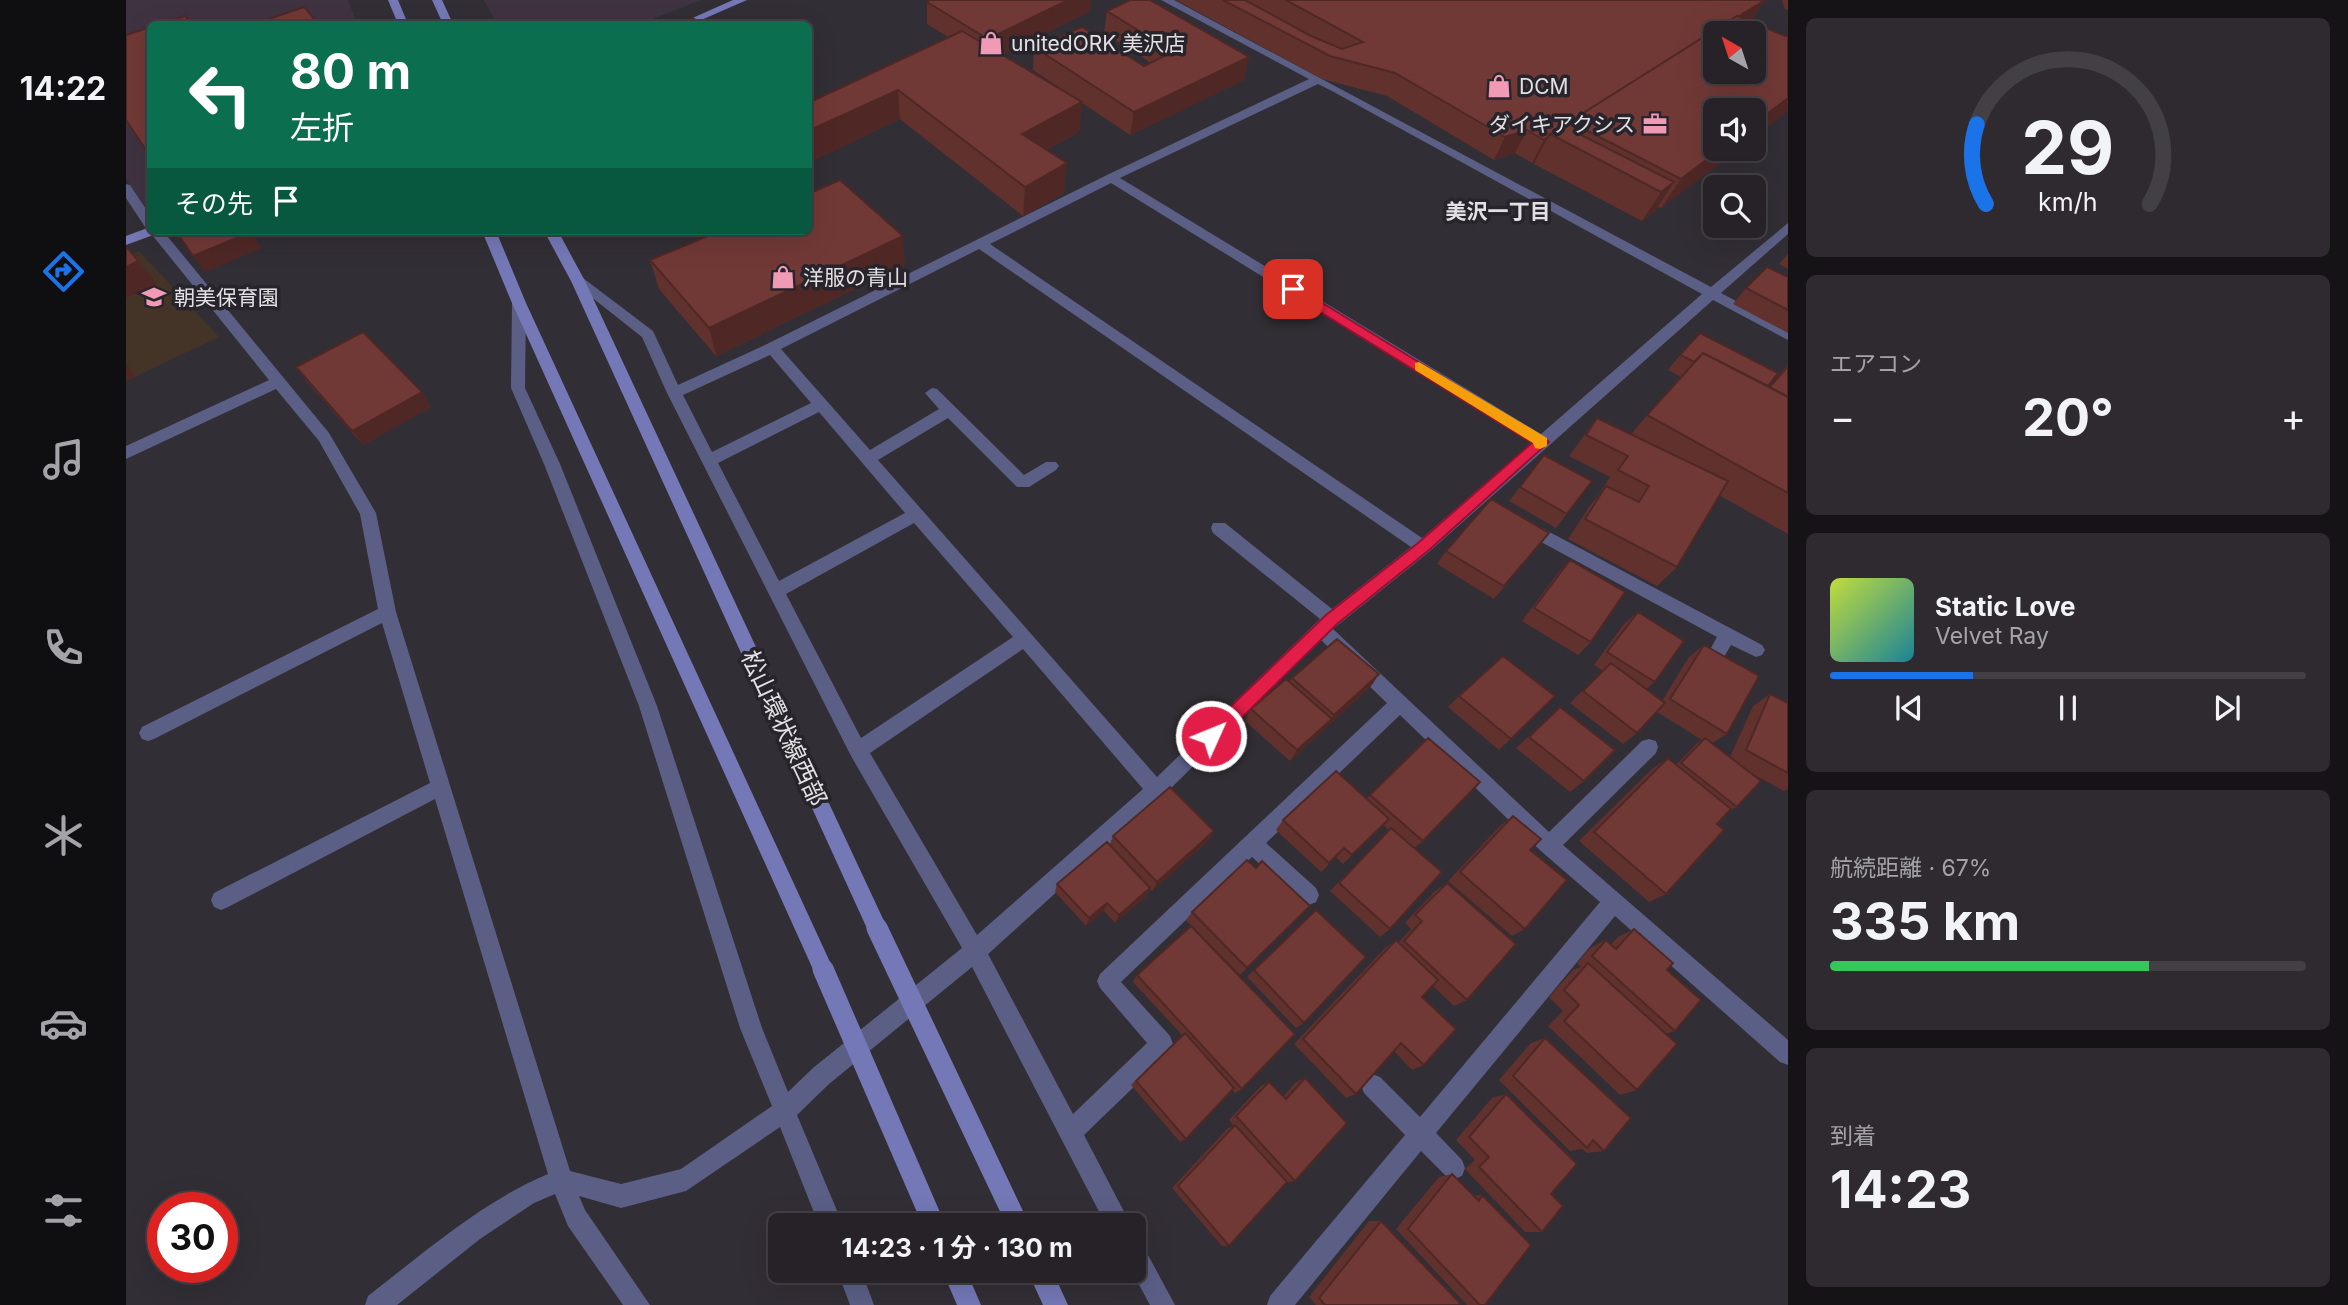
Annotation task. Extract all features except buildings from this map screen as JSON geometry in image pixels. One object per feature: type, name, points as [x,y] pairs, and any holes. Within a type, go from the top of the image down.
[{"type":"street","points":[[393,0],[401,21]]},
{"type":"street","points":[[437,0],[447,21]]},
{"type":"street","points":[[691,21],[742,0]]},
{"type":"street","points":[[1166,0],[1788,335]]},
{"type":"street","points":[[674,393],[772,348],[1111,178],[1317,80]]},
{"type":"street","points":[[1111,178],[1542,442]]},
{"type":"street","points":[[126,188],[147,220]]},
{"type":"street","points":[[377,1305],[472,1231],[526,1195],[561,1180],[621,1196],[686,1179],[786,1110],[821,1076],[975,951],[1156,790],[1326,624],[1483,502],[1542,442],[1788,227]]},
{"type":"street","points":[[126,241],[147,233]]},
{"type":"street","points":[[156,235],[324,437],[368,513],[387,612],[561,1180],[576,1218],[638,1305]]},
{"type":"street","points":[[491,235],[519,303],[823,969],[929,1213]]},
{"type":"street","name":"松山環状線西部","points":[[553,235],[578,281],[877,928],[1012,1213]]},
{"type":"street","points":[[979,243],[1423,547]]},
{"type":"street","points":[[578,281],[648,334],[674,393],[858,750],[975,951],[1112,1213]]},
{"type":"street","points":[[519,303],[518,388],[552,464],[648,706],[751,1028],[826,1213]]},
{"type":"street","points":[[772,348],[1156,790]]},
{"type":"street","points":[[126,453],[277,382]]},
{"type":"street","points":[[932,393],[1023,483],[1051,466]]},
{"type":"street","points":[[709,460],[819,405]]},
{"type":"street","points":[[869,458],[949,410]]},
{"type":"street","points":[[776,591],[915,515]]},
{"type":"street","points":[[1513,519],[1755,650]]},
{"type":"street","points":[[1219,528],[1326,624],[1401,702],[1549,845],[1788,1054]]},
{"type":"street","points":[[148,733],[387,612]]},
{"type":"street","points":[[1711,664],[1727,635]]},
{"type":"street","points":[[858,750],[1026,638]]},
{"type":"street","points":[[1069,1133],[1162,1044],[1107,981],[1401,702]]},
{"type":"street","points":[[1549,845],[1649,747]]},
{"type":"street","points":[[221,900],[440,787]]},
{"type":"street","points":[[1251,843],[1309,895]]},
{"type":"street","points":[[1279,1305],[1613,902]]},
{"type":"street","points":[[1371,1085],[1454,1167]]},
{"type":"street","points":[[1146,1274],[1163,1305]]},
{"type":"street","points":[[854,1283],[862,1305]]},
{"type":"street","points":[[960,1283],[969,1305]]},
{"type":"street","points":[[1045,1283],[1056,1305]]},
{"type":"shaded area","points":[[126,0],[348,0],[356,21],[147,21],[147,210],[126,179]]},
{"type":"shaded area","points":[[484,0],[701,0],[647,21],[495,21]]},
{"type":"shaded area","name":"朝美保育園","points":[[139,251],[219,337],[126,381],[126,257]]},
{"type":"slow traffic","points":[[1419,367],[1542,442],[1540,444]]},
{"type":"place","name":"unitedORK 美沢店","points":[[991,43]]},
{"type":"place","name":"DCM","points":[[1499,86]]},
{"type":"place","name":"ダイキアクシス","points":[[1655,124]]},
{"type":"place","name":"洋服の青山","points":[[783,277]]},
{"type":"place","name":"朝美保育園","points":[[154,297]]},
{"type":"district","name":"美沢一丁目","points":[[1498,211]]},
{"type":"route","points":[[1211,736],[1332,619],[1423,547],[1542,442],[1293,289]]}]
